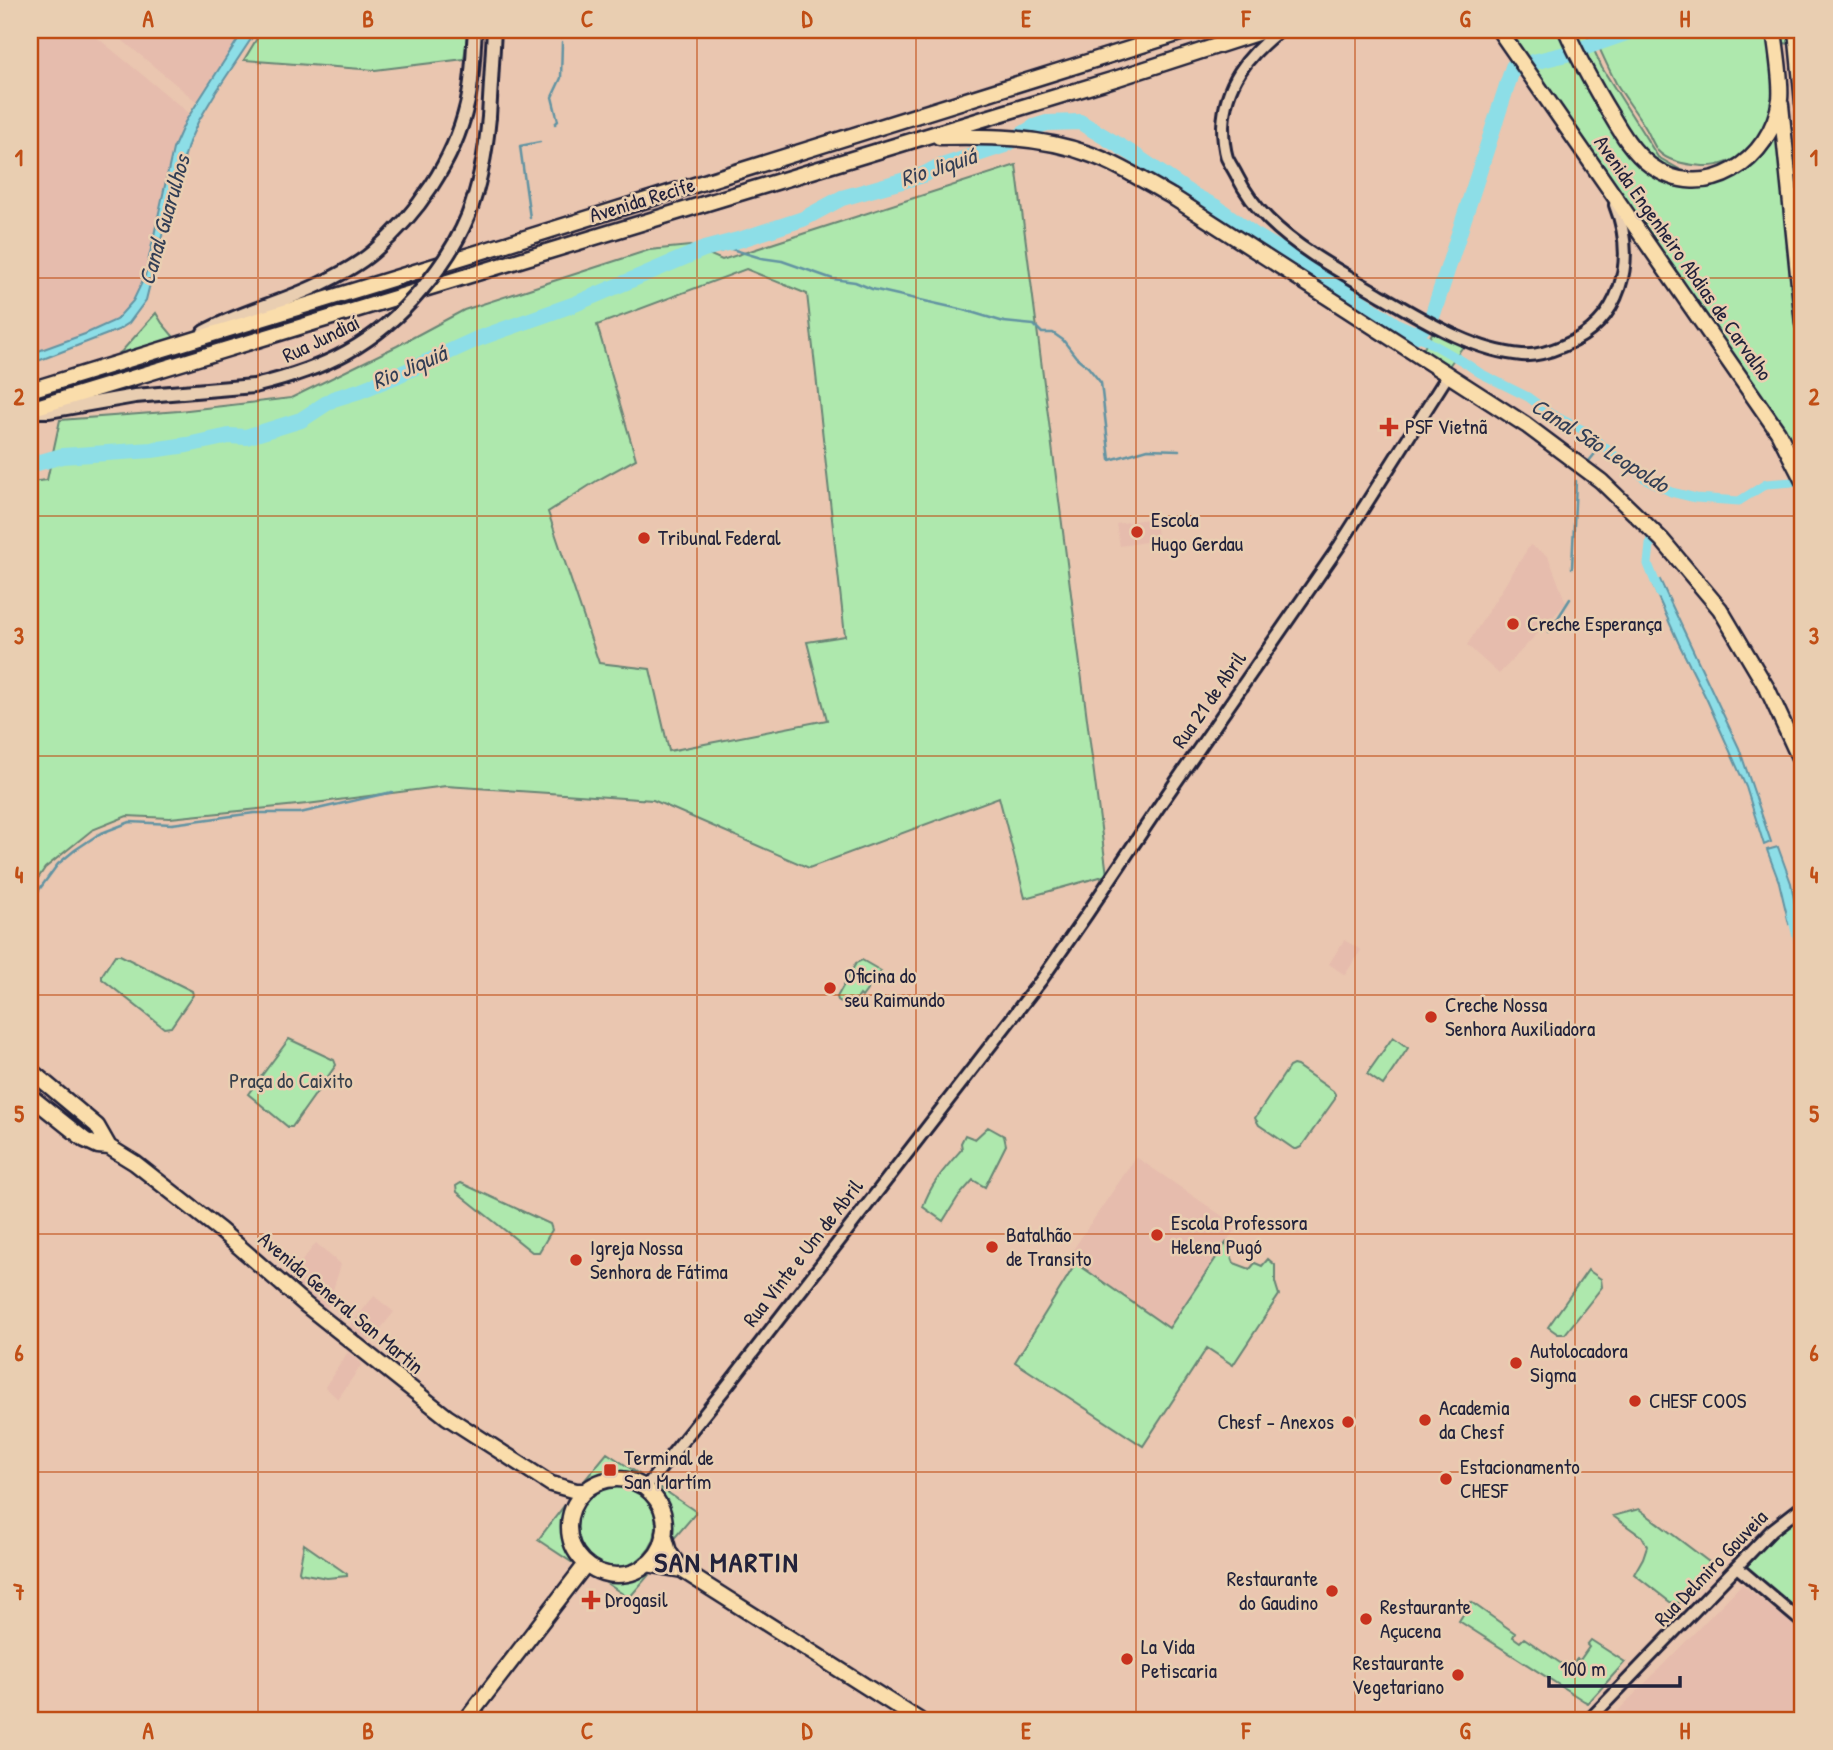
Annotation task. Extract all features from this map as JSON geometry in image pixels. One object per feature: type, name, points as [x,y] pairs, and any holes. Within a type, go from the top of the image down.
[{"type":"main road","points":[[192,339],[220,324],[315,287],[339,274],[373,252],[415,209],[451,150],[468,103],[475,30]]},
{"type":"main road","name":"Rua Jundiaí","points":[[30,410],[49,411],[135,396],[254,386],[312,369],[342,356],[381,331],[410,304],[446,259],[468,216],[481,173],[489,117],[494,30]]},
{"type":"main road","name":"Avenida Recife","points":[[30,410],[1266,30]]},
{"type":"main road","name":"Avenida Engenheiro Abdias de Carvalho","points":[[1499,30],[1778,432],[1803,481]]},
{"type":"main road","points":[[1566,30],[1596,92],[1632,148],[1652,167],[1667,174],[1693,180],[1712,179],[1730,173],[1754,155],[1768,134],[1780,97]]},
{"type":"main road","points":[[1774,30],[1803,324]]},
{"type":"main road","points":[[1796,30],[1803,103]]},
{"type":"main road","name":"Avenida Recife","points":[[30,390],[506,244],[1183,31]]},
{"type":"main road","points":[[916,138],[1016,137],[1087,153],[1116,165],[1171,196],[1526,425],[1601,481],[1662,540],[1720,609],[1768,690],[1803,766]]},
{"type":"main road","points":[[30,1070],[97,1126],[109,1147]]},
{"type":"main road","points":[[30,1096],[85,1140],[98,1146],[109,1147]]},
{"type":"main road","name":"Avenida General San Martin","points":[[109,1147],[135,1163],[220,1230],[306,1305],[447,1417],[551,1484],[585,1491]]},
{"type":"main road","points":[[664,1534],[658,1551],[647,1564],[638,1570],[617,1575],[606,1574],[586,1564],[573,1546],[570,1518],[575,1503],[594,1485],[625,1479],[645,1488],[659,1503],[669,1552],[682,1570],[919,1720]]},
{"type":"main road","name":"Avenida General San Martin","points":[[551,1484],[566,1504],[570,1518]]},
{"type":"main road","points":[[466,1720],[586,1564]]},
{"type":"main road","points":[[647,1564],[682,1570]]},
{"type":"street","points":[[1280,30],[1261,45],[1232,84],[1224,115],[1223,138],[1227,157],[1247,194],[1282,231],[1320,259],[1429,322],[1482,347],[1521,355],[1547,352],[1577,340],[1609,309],[1624,273],[1623,227],[1609,187]]},
{"type":"street","name":"Rua 21 de Abril","points":[[993,1043],[1042,979],[1340,545],[1448,375]]},
{"type":"street","name":"Rua Vinte e Um de Abril","points":[[645,1488],[993,1043]]},
{"type":"street","name":"Rua Delmiro Gouveia","points":[[1590,1720],[1772,1530],[1803,1506]]},
{"type":"street","points":[[1737,1567],[1803,1623]]},
{"type":"shaded area","points":[[88,30],[190,114],[173,149],[145,276],[133,301],[116,319],[85,334],[30,354],[30,32]]},
{"type":"shaded area","points":[[110,30],[244,30],[197,102]]},
{"type":"shaded area","name":"Escola Hugo Gerdau","points":[[1154,518],[1158,540],[1120,546],[1116,524]]},
{"type":"shaded area","name":"Creche Esperança","points":[[1530,545],[1548,556],[1566,603],[1499,674],[1467,645]]},
{"type":"shaded area","points":[[1344,940],[1361,950],[1345,975],[1329,964]]},
{"type":"shaded area","name":"Escola Professora Helena Pugó","points":[[1136,1157],[1237,1226],[1169,1328],[1068,1257]]},
{"type":"shaded area","points":[[316,1243],[341,1265],[327,1308],[321,1308],[288,1279]]},
{"type":"shaded area","points":[[374,1296],[394,1312],[369,1343],[349,1327]]},
{"type":"shaded area","points":[[348,1352],[362,1364],[338,1399],[325,1387]]},
{"type":"shaded area","points":[[1742,1584],[1803,1633],[1803,1720],[1609,1720]]},
{"type":"green space","points":[[262,30],[468,30],[464,59],[375,70],[244,60]]},
{"type":"green space","points":[[1501,30],[1585,30],[1602,68],[1658,157],[1681,170],[1701,175],[1750,165],[1771,146],[1782,120],[1787,93],[1803,268],[1803,470]]},
{"type":"green space","points":[[1591,30],[1803,30],[1803,46],[1777,42],[1774,101],[1758,140],[1731,161],[1721,165],[1703,166],[1673,160],[1658,151],[1616,83]]},
{"type":"green space","points":[[1016,165],[1107,875],[1025,898],[999,797],[809,868],[653,800],[446,786],[170,818],[127,816],[92,830],[45,868],[30,890],[30,482],[47,480],[60,420],[179,411],[291,398],[464,310],[649,250],[690,246],[722,260]],"holes":[[[746,269],[807,294],[845,636],[807,642],[827,720],[669,751],[650,669],[599,663],[548,512],[636,459],[597,325]]]},
{"type":"green space","points":[[429,274],[414,291],[30,404],[30,395]]},
{"type":"green space","points":[[156,313],[178,342],[103,365],[122,351]]},
{"type":"green space","points":[[1436,326],[1467,341],[1449,366],[1423,350]]},
{"type":"green space","points":[[115,955],[120,955],[192,991],[193,995],[171,1027],[164,1028],[102,979]]},
{"type":"green space","points":[[862,960],[881,971],[851,1008],[837,997],[856,963]]},
{"type":"green space","points":[[1393,1037],[1408,1048],[1383,1085],[1367,1074]]},
{"type":"green space","name":"Praça do Caixito","points":[[289,1039],[334,1060],[336,1065],[292,1127],[288,1127],[248,1094]]},
{"type":"green space","points":[[1293,1065],[1335,1094],[1335,1099],[1297,1149],[1259,1125],[1255,1118]]},
{"type":"green space","points":[[988,1127],[1004,1136],[1006,1145],[985,1187],[973,1180],[943,1221],[923,1207],[926,1199],[939,1176],[962,1149],[961,1143],[965,1135],[975,1139]]},
{"type":"green space","points":[[461,1183],[550,1224],[552,1230],[539,1252],[532,1252],[457,1192],[456,1186]]},
{"type":"green space","points":[[1226,1243],[1234,1263],[1250,1269],[1255,1263],[1262,1266],[1268,1259],[1275,1265],[1275,1282],[1279,1295],[1233,1365],[1207,1348],[1143,1446],[1015,1362],[1076,1263],[1169,1328]]},
{"type":"green space","points":[[1588,1270],[1601,1279],[1602,1287],[1565,1334],[1558,1334],[1548,1327]]},
{"type":"green space","points":[[607,1453],[642,1476],[642,1479],[604,1475],[580,1486]]},
{"type":"green space","points":[[615,1485],[631,1488],[644,1497],[653,1510],[656,1526],[653,1542],[644,1555],[631,1564],[615,1567],[599,1564],[586,1555],[577,1542],[574,1526],[577,1510],[586,1497],[599,1488]]},
{"type":"green space","points":[[658,1488],[695,1511],[671,1542],[668,1540],[667,1512],[656,1490]]},
{"type":"green space","points":[[564,1506],[567,1507],[565,1536],[578,1562],[576,1565],[538,1540]]},
{"type":"green space","points":[[1639,1509],[1709,1562],[1708,1575],[1682,1602],[1670,1602],[1634,1574],[1647,1546],[1642,1537],[1613,1516]]},
{"type":"green space","points":[[1803,1514],[1803,1620],[1744,1569],[1779,1532]]},
{"type":"green space","points":[[304,1544],[347,1576],[327,1578],[300,1573]]},
{"type":"green space","points":[[650,1566],[654,1569],[629,1598],[591,1573],[627,1577]]},
{"type":"green space","points":[[1471,1602],[1515,1633],[1513,1637],[1520,1642],[1524,1638],[1569,1669],[1577,1659],[1580,1660],[1591,1640],[1625,1662],[1588,1703],[1459,1621]]},
{"type":"water","name":"Canal Guarulhos","points":[[244,30],[257,30],[216,92],[189,142],[146,300],[129,323],[118,330],[30,364],[30,354],[116,320],[133,301],[145,276],[173,149],[185,122]]},
{"type":"water","points":[[1660,580],[1739,748],[1771,842],[1764,845],[1746,787],[1653,586]]},
{"type":"water","points":[[1778,847],[1791,883],[1798,920],[1789,924],[1779,882],[1767,850]]},
{"type":"waterway","name":"Rio Jiquiá","points":[[30,465],[62,456],[152,450],[229,436],[246,437],[301,420],[333,399],[396,376],[477,339],[575,304],[704,249],[803,219],[842,198],[923,175],[936,168],[1005,145],[1034,127],[1047,123],[1080,122],[1191,194],[1216,207],[1254,235],[1304,264],[1396,326],[1417,335],[1433,314],[1513,67],[1566,54],[1635,30]]},
{"type":"waterway","points":[[555,124],[558,121],[552,97],[561,78],[562,42]]},
{"type":"waterway","points":[[530,218],[520,146],[540,142]]},
{"type":"waterway","points":[[704,249],[720,252],[728,248],[782,261],[833,279],[855,282],[872,289],[1004,322],[1034,325],[1042,333],[1053,333],[1063,340],[1101,383],[1110,460],[1148,449],[1179,450]]},
{"type":"waterway","name":"Canal São Leopoldo","points":[[1417,335],[1480,373],[1528,397],[1551,414],[1585,431],[1644,478],[1671,492],[1696,498],[1739,501],[1766,484],[1793,482]]},
{"type":"waterway","points":[[1589,461],[1602,445]]},
{"type":"waterway","points":[[1572,568],[1576,481]]},
{"type":"waterway","points":[[1651,535],[1648,564],[1660,594]]},
{"type":"waterway","points":[[1549,632],[1570,599]]},
{"type":"waterway","points":[[30,902],[58,864],[75,850],[99,834],[130,822],[172,824],[254,813],[300,813],[392,792]]},
{"type":"waterway","points":[[1791,913],[1803,959]]},
{"type":"place","name":"PSF Vietnã","points":[[1389,427]]},
{"type":"place","name":"Escola Hugo Gerdau","points":[[1137,532]]},
{"type":"place","name":"Tribunal Federal","points":[[644,538]]},
{"type":"place","name":"Creche Esperança","points":[[1513,624]]},
{"type":"place","name":"Oficina do seu Raimundo","points":[[830,988]]},
{"type":"place","name":"Creche Nossa Senhora Auxiliadora","points":[[1431,1017]]},
{"type":"place","name":"Escola Professora Helena Pugó","points":[[1157,1235]]},
{"type":"place","name":"Batalhão de Transito","points":[[992,1247]]},
{"type":"place","name":"Igreja Nossa Senhora de Fátima","points":[[576,1260]]},
{"type":"place","name":"Autolocadora Sigma","points":[[1516,1363]]},
{"type":"place","name":"CHESF COOS","points":[[1635,1401]]},
{"type":"place","name":"Academia da Chesf","points":[[1425,1420]]},
{"type":"place","name":"Chesf - Anexos","points":[[1348,1422]]},
{"type":"place","name":"Terminal de San Martím","points":[[610,1470]]},
{"type":"place","name":"Estacionamento CHESF","points":[[1446,1479]]},
{"type":"place","name":"Restaurante do Gaudino","points":[[1332,1591]]},
{"type":"place","name":"Drogasil","points":[[591,1600]]},
{"type":"place","name":"Restaurante Açucena","points":[[1366,1619]]},
{"type":"place","name":"La Vida Petiscaria","points":[[1127,1659]]},
{"type":"place","name":"Restaurante Vegetariano","points":[[1458,1675]]},
{"type":"district","name":"SAN MARTIN","points":[[727,1562]]}]
